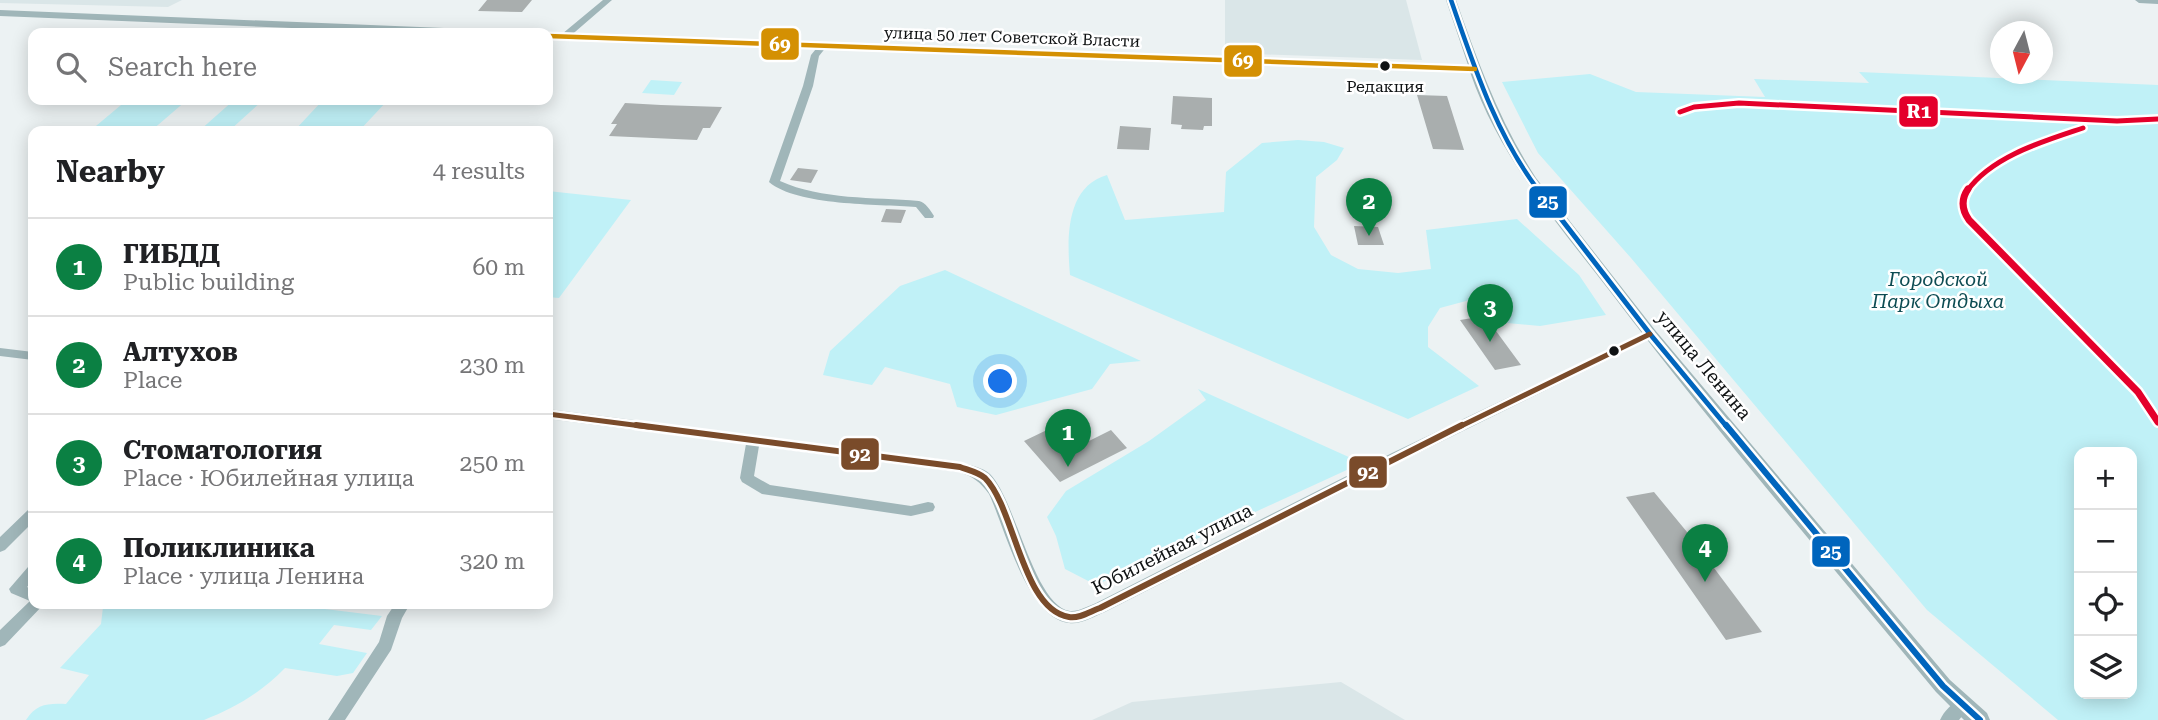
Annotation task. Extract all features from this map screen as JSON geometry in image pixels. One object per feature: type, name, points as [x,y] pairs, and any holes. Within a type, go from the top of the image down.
[{"type":"street","points":[[565,36],[608,0]]},
{"type":"street","name":"улица Ленина","points":[[1451,0],[1475,69],[1513,152],[1650,334],[1962,706],[1980,720]]},
{"type":"street","points":[[2139,0],[2158,1]]},
{"type":"street","points":[[0,13],[370,28]]},
{"type":"street","name":"улица 50 лет Советской Власти","points":[[553,36],[1475,69]]},
{"type":"street","points":[[822,46],[816,55],[808,86],[774,182],[783,188],[805,193],[919,204],[929,216]]},
{"type":"street","name":"Юбилейная улица","points":[[553,415],[960,467],[983,476],[997,494],[1019,552],[1039,593],[1056,612],[1070,617],[1100,608],[1397,457],[1650,334]]},
{"type":"street","points":[[0,352],[28,355]]},
{"type":"street","points":[[753,441],[747,478],[767,490],[911,511],[928,507]]},
{"type":"street","points":[[0,546],[28,519]]},
{"type":"street","points":[[28,576],[16,589],[28,594]]},
{"type":"street","points":[[0,640],[32,609]]},
{"type":"street","points":[[336,720],[386,645],[400,609]]},
{"type":"street","points":[[1948,720],[1962,706]]},
{"type":"shaded area","points":[[0,0],[182,0],[168,7],[0,3]]},
{"type":"shaded area","points":[[1225,0],[1406,0],[1422,60],[1225,53]]},
{"type":"shaded area","points":[[1341,682],[1405,720],[1092,720],[1132,702]]},
{"type":"green space","name":"Городской Парк Отдыха","points":[[1859,72],[1990,78],[1990,84],[2053,84],[2053,80],[2158,85],[2158,720],[2058,720],[1927,610],[1631,258],[1538,153],[1502,82],[1590,74],[1636,92],[1765,97],[1754,79],[1869,83]]},
{"type":"green space","points":[[651,80],[682,82],[674,95],[642,93]]},
{"type":"green space","points":[[121,105],[181,105],[157,126],[96,126]]},
{"type":"green space","points":[[228,105],[258,105],[234,126],[205,126]]},
{"type":"green space","points":[[318,105],[383,105],[364,126],[299,126]]},
{"type":"green space","points":[[1298,140],[1324,142],[1344,148],[1337,160],[1316,177],[1314,227],[1331,255],[1358,269],[1398,273],[1431,269],[1426,230],[1517,219],[1579,275],[1606,315],[1540,326],[1507,323],[1492,304],[1481,297],[1440,308],[1428,327],[1428,347],[1479,386],[1408,419],[1070,275],[1069,231],[1072,216],[1083,191],[1093,181],[1107,175],[1125,220],[1224,212],[1226,172],[1262,143]]},
{"type":"green space","points":[[553,192],[631,200],[559,298],[553,297]]},
{"type":"green space","points":[[945,270],[1141,361],[1110,364],[1092,389],[996,415],[957,407],[950,384],[885,367],[872,385],[823,375],[830,351],[900,286]]},
{"type":"green space","points":[[1198,389],[1362,463],[1096,585],[1065,569],[1056,536],[1047,517],[1066,491],[1149,441],[1206,400]]},
{"type":"green space","points":[[103,609],[325,609],[382,616],[371,630],[334,625],[319,644],[367,653],[353,673],[337,676],[285,668],[248,698],[204,720],[26,720],[43,706],[66,704],[89,675],[60,668],[101,624]]},
{"type":"building","points":[[487,0],[532,0],[522,12],[478,11]]},
{"type":"building","points":[[1417,95],[1447,96],[1464,150],[1433,149]]},
{"type":"building","points":[[1173,96],[1212,98],[1212,126],[1204,126],[1203,130],[1181,129],[1182,125],[1171,124]]},
{"type":"building","points":[[625,103],[722,107],[710,128],[703,128],[697,140],[609,136],[617,124],[611,124]]},
{"type":"building","points":[[1120,126],[1151,128],[1149,150],[1117,149]]},
{"type":"building","points":[[798,168],[818,170],[811,183],[790,180]]},
{"type":"building","points":[[886,209],[906,210],[901,223],[881,222]]},
{"type":"building","points":[[1354,226],[1378,227],[1384,245],[1358,245]]},
{"type":"building","points":[[1485,316],[1521,365],[1495,370],[1460,320]]},
{"type":"building","points":[[1049,429],[1069,451],[1111,430],[1127,448],[1060,482],[1024,441]]},
{"type":"building","points":[[1654,492],[1762,632],[1726,640],[1626,497]]},
{"type":"transit line","name":"25","points":[[1451,0],[1480,83],[1513,152],[1531,180],[1650,334],[1943,686],[1980,720]]},
{"type":"transit line","name":"69","points":[[553,36],[1475,69]]},
{"type":"transit line","name":"R1","points":[[1680,112],[1694,107],[1739,103],[2117,121],[2158,119]]},
{"type":"transit line","name":"R1","points":[[2083,128],[2031,147],[1989,169],[1973,181],[1964,195],[1963,209],[1983,236],[2138,392],[2158,422]]},
{"type":"transit line","name":"92","points":[[553,415],[960,467],[973,471],[985,478],[994,491],[1031,579],[1042,598],[1055,611],[1073,617],[1100,608],[1397,457],[1650,334]]},
{"type":"place","name":"Редакция","points":[[1385,66]]},
{"type":"place","name":"Алтухов","points":[[1369,236]]},
{"type":"place","name":"Стоматология","points":[[1490,342]]},
{"type":"place","name":"ГИБДД","points":[[1068,467]]},
{"type":"place","name":"Поликлиника","points":[[1705,582]]}]
